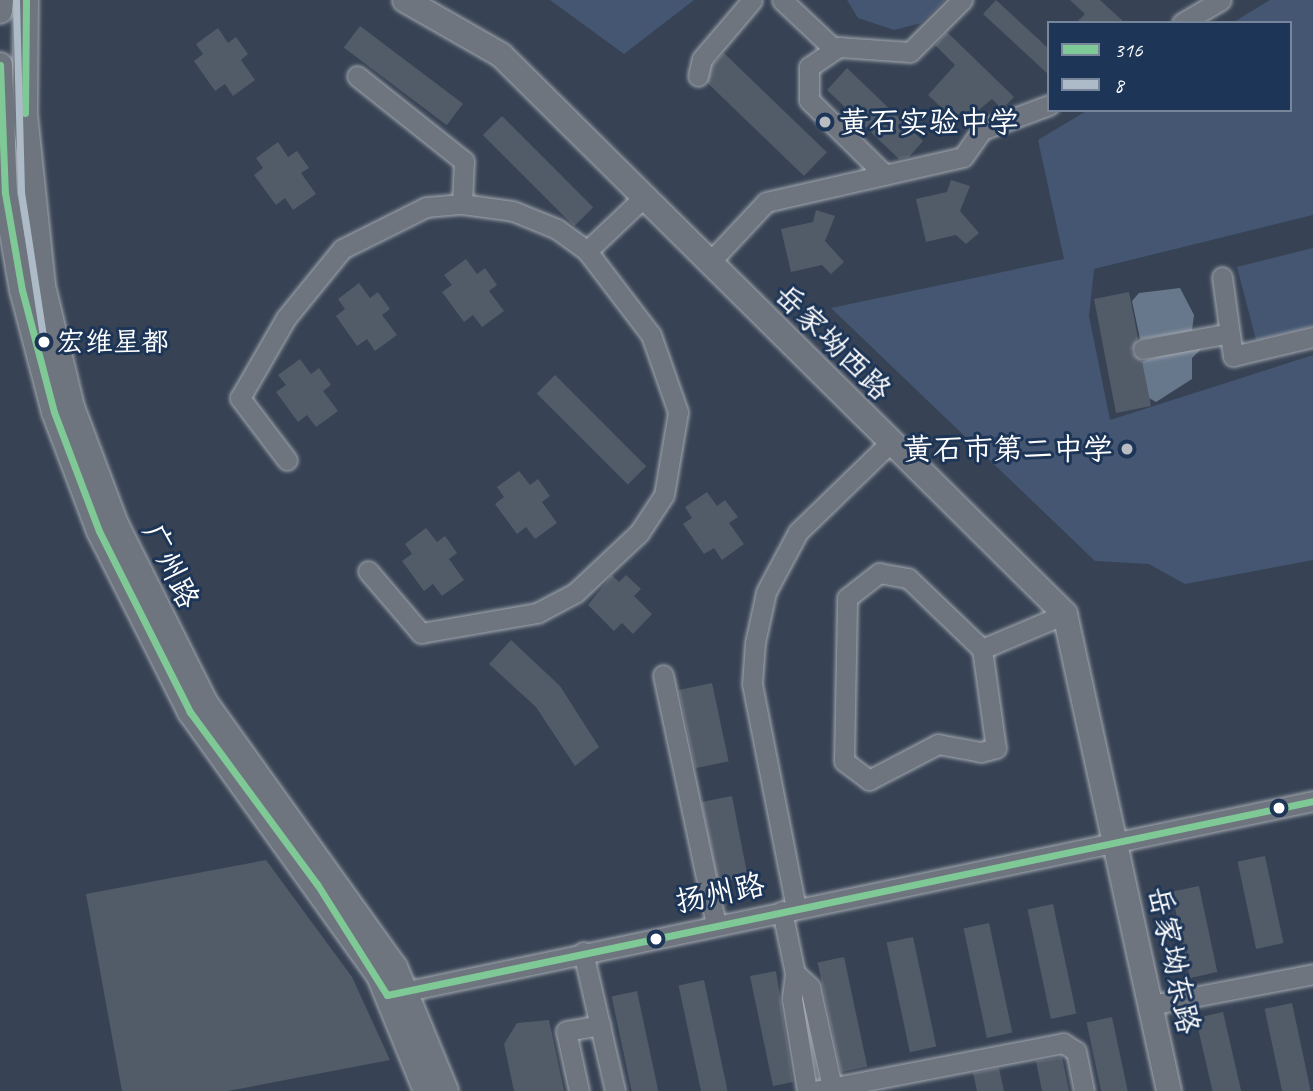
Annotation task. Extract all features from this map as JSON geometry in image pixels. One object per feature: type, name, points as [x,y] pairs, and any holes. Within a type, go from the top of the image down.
[{"type":"main road","points":[[0,10],[1,0]]},
{"type":"main road","name":"广州路","points":[[26,0],[25,114],[43,286],[72,407],[116,524],[205,702],[332,873],[446,1091]]},
{"type":"main road","name":"岳家坳西路","points":[[405,0],[501,55],[1065,614]]},
{"type":"main road","name":"广州路","points":[[0,65],[5,193],[22,290],[54,412],[99,531],[190,712],[397,993],[426,1091]]},
{"type":"main road","points":[[1065,614],[1117,841]]},
{"type":"main road","name":"岳家坳东路","points":[[1117,841],[1169,1091]]},
{"type":"street","points":[[698,76],[702,60],[752,0]]},
{"type":"street","points":[[782,0],[833,48],[910,52],[962,0]]},
{"type":"street","points":[[1185,21],[1221,0]]},
{"type":"street","points":[[833,48],[809,67],[809,100],[885,175]]},
{"type":"street","points":[[357,76],[464,161],[461,204]]},
{"type":"street","points":[[709,263],[766,202],[962,158],[982,130],[1047,106]]},
{"type":"street","points":[[587,251],[644,197]]},
{"type":"street","points":[[287,460],[240,398],[286,318],[342,248],[426,207],[461,204],[513,211],[557,229],[587,251],[652,335],[678,412],[664,495],[639,533],[575,593],[537,613],[421,633],[368,571]]},
{"type":"street","points":[[1222,277],[1233,356],[1313,337]]},
{"type":"street","points":[[1151,347],[1230,332]]},
{"type":"street","points":[[807,1091],[792,999],[796,973],[789,910],[752,684],[755,643],[766,592],[798,533],[890,443]]},
{"type":"street","points":[[879,573],[908,578],[982,649],[996,748],[981,752],[937,744],[869,780],[844,761],[847,598],[879,573]]},
{"type":"street","points":[[982,649],[1065,614]]},
{"type":"street","points":[[663,675],[716,925]]},
{"type":"street","name":"扬州路","points":[[397,993],[1313,801]]},
{"type":"street","points":[[583,952],[614,1091]]},
{"type":"street","points":[[796,973],[810,987],[823,1089],[873,1085],[1063,1043],[1076,1051],[1084,1091]]},
{"type":"street","points":[[1151,1005],[1313,974]]},
{"type":"street","points":[[579,1091],[566,1031],[600,1025]]},
{"type":"shaded area","points":[[550,0],[694,0],[624,54]]},
{"type":"shaded area","points":[[847,0],[945,0],[921,23],[894,30],[858,18]]},
{"type":"shaded area","points":[[1270,0],[1313,0],[1313,215],[1094,269],[1089,316],[1110,420],[1313,355],[1313,560],[1185,584],[1149,564],[1095,561],[831,308],[1064,259],[1038,140],[1085,112],[1292,112],[1292,21],[1235,21]]},
{"type":"shaded area","points":[[1313,248],[1313,326],[1256,340],[1237,267]]},
{"type":"shaded area","points":[[1180,288],[1194,315],[1192,331],[1140,339],[1132,301],[1139,293]]},
{"type":"shaded area","points":[[1206,344],[1192,358],[1192,379],[1156,402],[1147,397],[1140,362]]},
{"type":"building","points":[[996,0],[1047,47],[1047,73],[983,14]]},
{"type":"building","points":[[1070,0],[1100,0],[1123,21],[1078,21],[1085,14]]},
{"type":"building","points":[[360,26],[463,104],[447,125],[344,48]]},
{"type":"building","points":[[218,28],[228,43],[236,37],[248,54],[241,60],[255,80],[233,96],[225,84],[215,91],[194,61],[203,54],[196,44]]},
{"type":"building","points":[[947,32],[1014,97],[1002,109],[992,99],[969,118],[962,111],[954,119],[928,95],[955,65],[935,45]]},
{"type":"building","points":[[724,53],[827,152],[804,176],[701,77]]},
{"type":"building","points":[[847,68],[923,141],[909,157],[899,159],[827,90]]},
{"type":"building","points":[[502,116],[593,207],[574,226],[483,135]]},
{"type":"building","points":[[278,142],[288,157],[297,151],[309,168],[301,173],[316,194],[293,210],[285,198],[276,205],[254,175],[263,168],[256,158]]},
{"type":"building","points":[[951,180],[970,186],[960,211],[979,233],[966,244],[956,235],[926,242],[916,199],[947,192]]},
{"type":"building","points":[[816,210],[835,216],[825,241],[844,262],[831,274],[822,265],[791,272],[781,229],[813,222]]},
{"type":"building","points":[[466,259],[477,274],[485,268],[497,285],[489,291],[504,311],[482,327],[473,315],[464,322],[442,292],[452,285],[444,275]]},
{"type":"building","points":[[359,283],[370,298],[378,292],[390,309],[382,315],[397,335],[375,351],[367,339],[357,346],[336,316],[345,309],[338,299]]},
{"type":"building","points":[[1129,292],[1138,338],[1131,352],[1142,361],[1151,406],[1116,413],[1094,299]]},
{"type":"building","points":[[300,359],[311,374],[319,368],[331,385],[323,391],[338,411],[316,427],[307,415],[298,422],[276,392],[286,385],[278,375]]},
{"type":"building","points":[[555,375],[646,466],[628,485],[537,393]]},
{"type":"building","points":[[519,471],[530,485],[538,479],[550,496],[542,502],[557,523],[535,539],[526,527],[517,534],[495,504],[504,497],[497,487]]},
{"type":"building","points":[[707,492],[717,506],[725,500],[738,517],[729,523],[744,544],[722,560],[714,548],[704,554],[683,524],[692,518],[685,507]]},
{"type":"building","points":[[426,528],[437,542],[445,536],[457,553],[449,559],[464,580],[442,596],[433,584],[424,591],[402,561],[412,554],[405,544]]},
{"type":"building","points":[[612,575],[619,582],[626,575],[641,589],[634,596],[652,614],[633,634],[622,623],[614,631],[588,605]]},
{"type":"building","points":[[511,640],[560,686],[599,747],[575,766],[536,707],[489,664]]},
{"type":"building","points":[[712,683],[729,761],[695,768],[679,690]]},
{"type":"building","points":[[732,796],[748,876],[717,882],[702,802]]},
{"type":"building","points":[[1265,856],[1284,943],[1256,949],[1238,862]]},
{"type":"building","points":[[266,860],[352,977],[390,1060],[228,1091],[122,1091],[86,894]]},
{"type":"building","points":[[1199,886],[1217,972],[1190,978],[1172,892]]},
{"type":"building","points":[[1053,904],[1076,1014],[1051,1019],[1028,909]]},
{"type":"building","points":[[989,923],[1012,1033],[987,1038],[964,928]]},
{"type":"building","points":[[913,937],[936,1047],[910,1052],[887,943]]},
{"type":"building","points":[[844,957],[867,1067],[841,1072],[818,963]]},
{"type":"building","points":[[776,971],[793,1082],[773,1086],[750,976]]},
{"type":"building","points":[[704,980],[727,1091],[701,1091],[679,985]]},
{"type":"building","points":[[637,991],[658,1091],[632,1091],[612,996]]},
{"type":"building","points":[[1292,1003],[1311,1091],[1282,1091],[1265,1009]]},
{"type":"building","points":[[1223,1012],[1241,1091],[1213,1091],[1196,1018]]},
{"type":"building","points":[[1112,1017],[1128,1091],[1101,1091],[1087,1022]]},
{"type":"building","points":[[549,1020],[564,1091],[514,1091],[504,1044],[517,1023]]},
{"type":"building","points":[[1062,1057],[1069,1091],[1042,1091],[1036,1061]]},
{"type":"building","points":[[999,1068],[1004,1091],[977,1091],[973,1073]]},
{"type":"transit line","name":"8","points":[[16,0],[21,192],[44,342]]},
{"type":"transit line","name":"316","points":[[25,113],[26,0]]},
{"type":"transit line","name":"316","points":[[0,65],[5,193],[22,290],[54,412],[99,531],[190,712],[317,884],[387,995],[1313,801]]},
{"type":"place","name":"黄石实验中学","points":[[825,122]]},
{"type":"place","name":"宏维星都","points":[[44,342]]},
{"type":"place","name":"黄石市第二中学","points":[[1127,449]]}]
